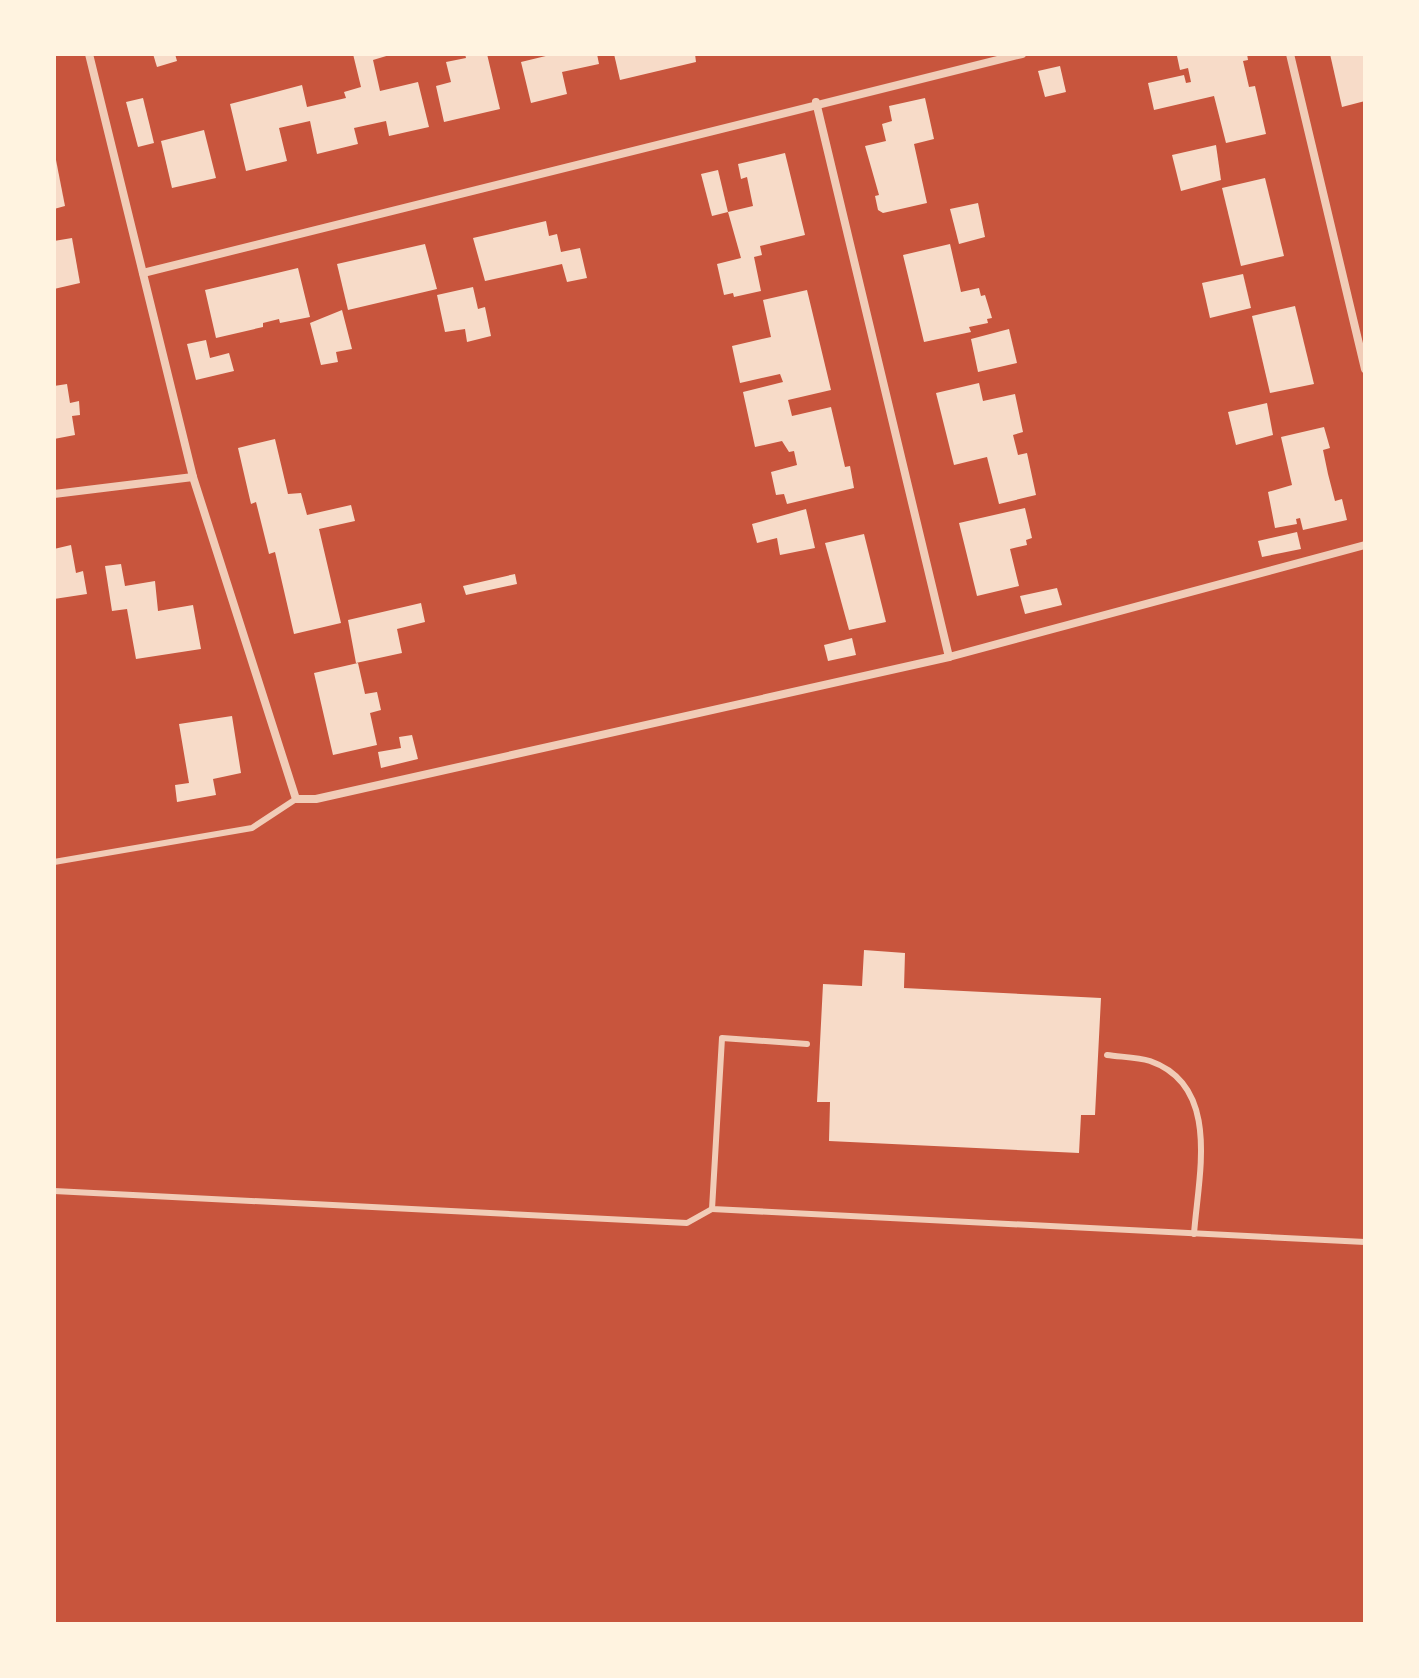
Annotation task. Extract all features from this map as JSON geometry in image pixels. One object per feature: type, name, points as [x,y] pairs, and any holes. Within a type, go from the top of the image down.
[{"type":"street","points":[[89,54],[193,477],[296,799],[316,799],[949,657],[1365,545]]},
{"type":"street","points":[[143,273],[816,102],[1022,54]]},
{"type":"street","points":[[1290,54],[1365,369]]},
{"type":"street","points":[[816,102],[949,657]]},
{"type":"street","points":[[54,494],[193,477]]},
{"type":"lane","points":[[54,862],[252,828],[296,799]]},
{"type":"lane","points":[[712,1209],[722,1038],[807,1044]]},
{"type":"lane","points":[[1107,1055],[1150,1061],[1174,1075],[1193,1096],[1201,1128],[1194,1234]]},
{"type":"lane","points":[[54,1191],[687,1223],[712,1209],[1365,1242]]},
{"type":"building","points":[[153,54],[175,54],[177,61],[157,67]]},
{"type":"building","points":[[353,54],[393,54],[373,60],[380,91],[418,82],[429,127],[389,136],[386,121],[354,128],[358,144],[317,154],[310,121],[279,128],[287,161],[246,171],[230,104],[302,85],[307,107],[346,98],[344,92],[361,87]]},
{"type":"building","points":[[465,54],[487,54],[500,109],[444,122],[436,86],[451,82],[446,62],[466,58]]},
{"type":"building","points":[[554,54],[597,54],[599,64],[562,72],[567,94],[531,103],[521,62]]},
{"type":"building","points":[[614,54],[695,54],[696,62],[620,80]]},
{"type":"building","points":[[1247,54],[1248,60],[1243,61],[1249,87],[1255,86],[1266,134],[1226,143],[1214,96],[1154,110],[1148,83],[1184,75],[1186,83],[1191,82],[1188,68],[1180,70],[1177,56]]},
{"type":"building","points":[[1330,54],[1365,54],[1365,101],[1342,107]]},
{"type":"building","points":[[1060,66],[1066,92],[1045,97],[1038,71]]},
{"type":"building","points":[[143,98],[154,143],[138,147],[126,102]]},
{"type":"building","points":[[925,98],[934,139],[914,144],[927,203],[883,213],[878,210],[875,196],[879,195],[865,146],[886,141],[882,124],[892,121],[889,106]]},
{"type":"building","points":[[204,130],[216,178],[172,188],[161,141]]},
{"type":"building","points":[[1216,145],[1221,180],[1181,191],[1172,155]]},
{"type":"building","points":[[785,153],[805,235],[760,246],[762,255],[754,257],[761,291],[734,297],[733,293],[724,295],[717,264],[741,258],[728,212],[753,206],[747,177],[741,179],[738,164]]},
{"type":"building","points":[[54,156],[65,206],[54,209]]},
{"type":"building","points":[[718,170],[728,212],[712,216],[701,174]]},
{"type":"building","points":[[1265,178],[1284,256],[1241,266],[1222,188]]},
{"type":"building","points":[[978,203],[985,237],[959,244],[950,209]]},
{"type":"building","points":[[546,221],[549,236],[557,234],[561,252],[580,248],[587,278],[567,282],[562,264],[485,281],[473,238]]},
{"type":"building","points":[[72,238],[80,283],[54,289],[54,241]]},
{"type":"building","points":[[425,244],[437,289],[348,310],[337,264]]},
{"type":"building","points":[[950,244],[961,292],[979,288],[981,296],[985,295],[992,318],[987,319],[988,323],[969,327],[971,332],[924,342],[903,255]]},
{"type":"building","points":[[298,268],[310,317],[280,323],[279,319],[263,323],[263,327],[216,338],[205,290]]},
{"type":"building","points":[[1243,274],[1251,308],[1210,318],[1202,283]]},
{"type":"building","points":[[473,287],[478,309],[485,307],[491,336],[467,342],[465,329],[445,332],[437,295]]},
{"type":"building","points":[[807,290],[831,390],[788,400],[792,416],[831,407],[845,467],[850,466],[854,488],[787,504],[784,494],[776,495],[771,472],[797,465],[794,451],[789,452],[782,441],[755,447],[743,392],[783,382],[780,374],[740,383],[732,346],[771,337],[763,300]]},
{"type":"building","points":[[1295,306],[1314,384],[1270,393],[1252,316]]},
{"type":"building","points":[[342,310],[352,349],[336,352],[338,362],[321,365],[310,323]]},
{"type":"building","points":[[1009,329],[1017,363],[978,372],[971,339]]},
{"type":"building","points":[[206,340],[210,358],[229,353],[234,371],[196,380],[187,344]]},
{"type":"building","points":[[979,383],[983,401],[1015,394],[1023,432],[1013,435],[1018,455],[1027,453],[1036,495],[999,504],[987,457],[954,465],[936,393]]},
{"type":"building","points":[[67,384],[70,403],[79,401],[80,415],[72,416],[75,435],[54,439],[54,386]]},
{"type":"building","points":[[1267,403],[1273,435],[1236,445],[1228,412]]},
{"type":"building","points":[[1324,427],[1330,448],[1323,450],[1328,474],[1335,501],[1342,499],[1347,520],[1303,530],[1300,518],[1296,519],[1297,524],[1275,528],[1268,492],[1292,485],[1281,437]]},
{"type":"building","points":[[275,439],[288,494],[301,493],[307,515],[351,505],[355,521],[319,529],[341,623],[294,634],[275,552],[269,554],[256,502],[251,504],[238,448]]},
{"type":"building","points":[[1025,508],[1032,538],[1026,540],[1027,545],[1010,549],[1019,586],[977,596],[959,523]]},
{"type":"building","points":[[806,509],[815,548],[780,555],[777,538],[757,543],[752,524]]},
{"type":"building","points":[[1297,532],[1301,549],[1262,557],[1258,541]]},
{"type":"building","points":[[864,534],[886,622],[849,630],[825,543]]},
{"type":"building","points":[[71,545],[76,573],[83,571],[87,594],[54,599],[54,549]]},
{"type":"building","points":[[121,564],[125,586],[155,581],[158,611],[193,605],[201,649],[136,659],[127,609],[112,611],[105,566]]},
{"type":"building","points":[[515,574],[517,584],[466,595],[463,586]]},
{"type":"building","points":[[1057,588],[1062,605],[1025,614],[1020,596]]},
{"type":"building","points":[[421,603],[425,622],[397,629],[402,653],[356,663],[348,620]]},
{"type":"building","points":[[852,638],[856,655],[828,661],[824,645]]},
{"type":"building","points":[[358,663],[365,694],[377,692],[381,710],[370,713],[377,745],[333,755],[314,673]]},
{"type":"building","points":[[232,716],[241,773],[213,779],[216,795],[177,802],[175,785],[189,783],[179,724]]},
{"type":"building","points":[[412,735],[418,759],[381,768],[378,752],[401,748],[399,737]]},
{"type":"building","points":[[864,950],[905,953],[904,988],[1101,998],[1095,1115],[1081,1115],[1079,1153],[829,1141],[830,1102],[817,1102],[823,984],[862,986]]}]
